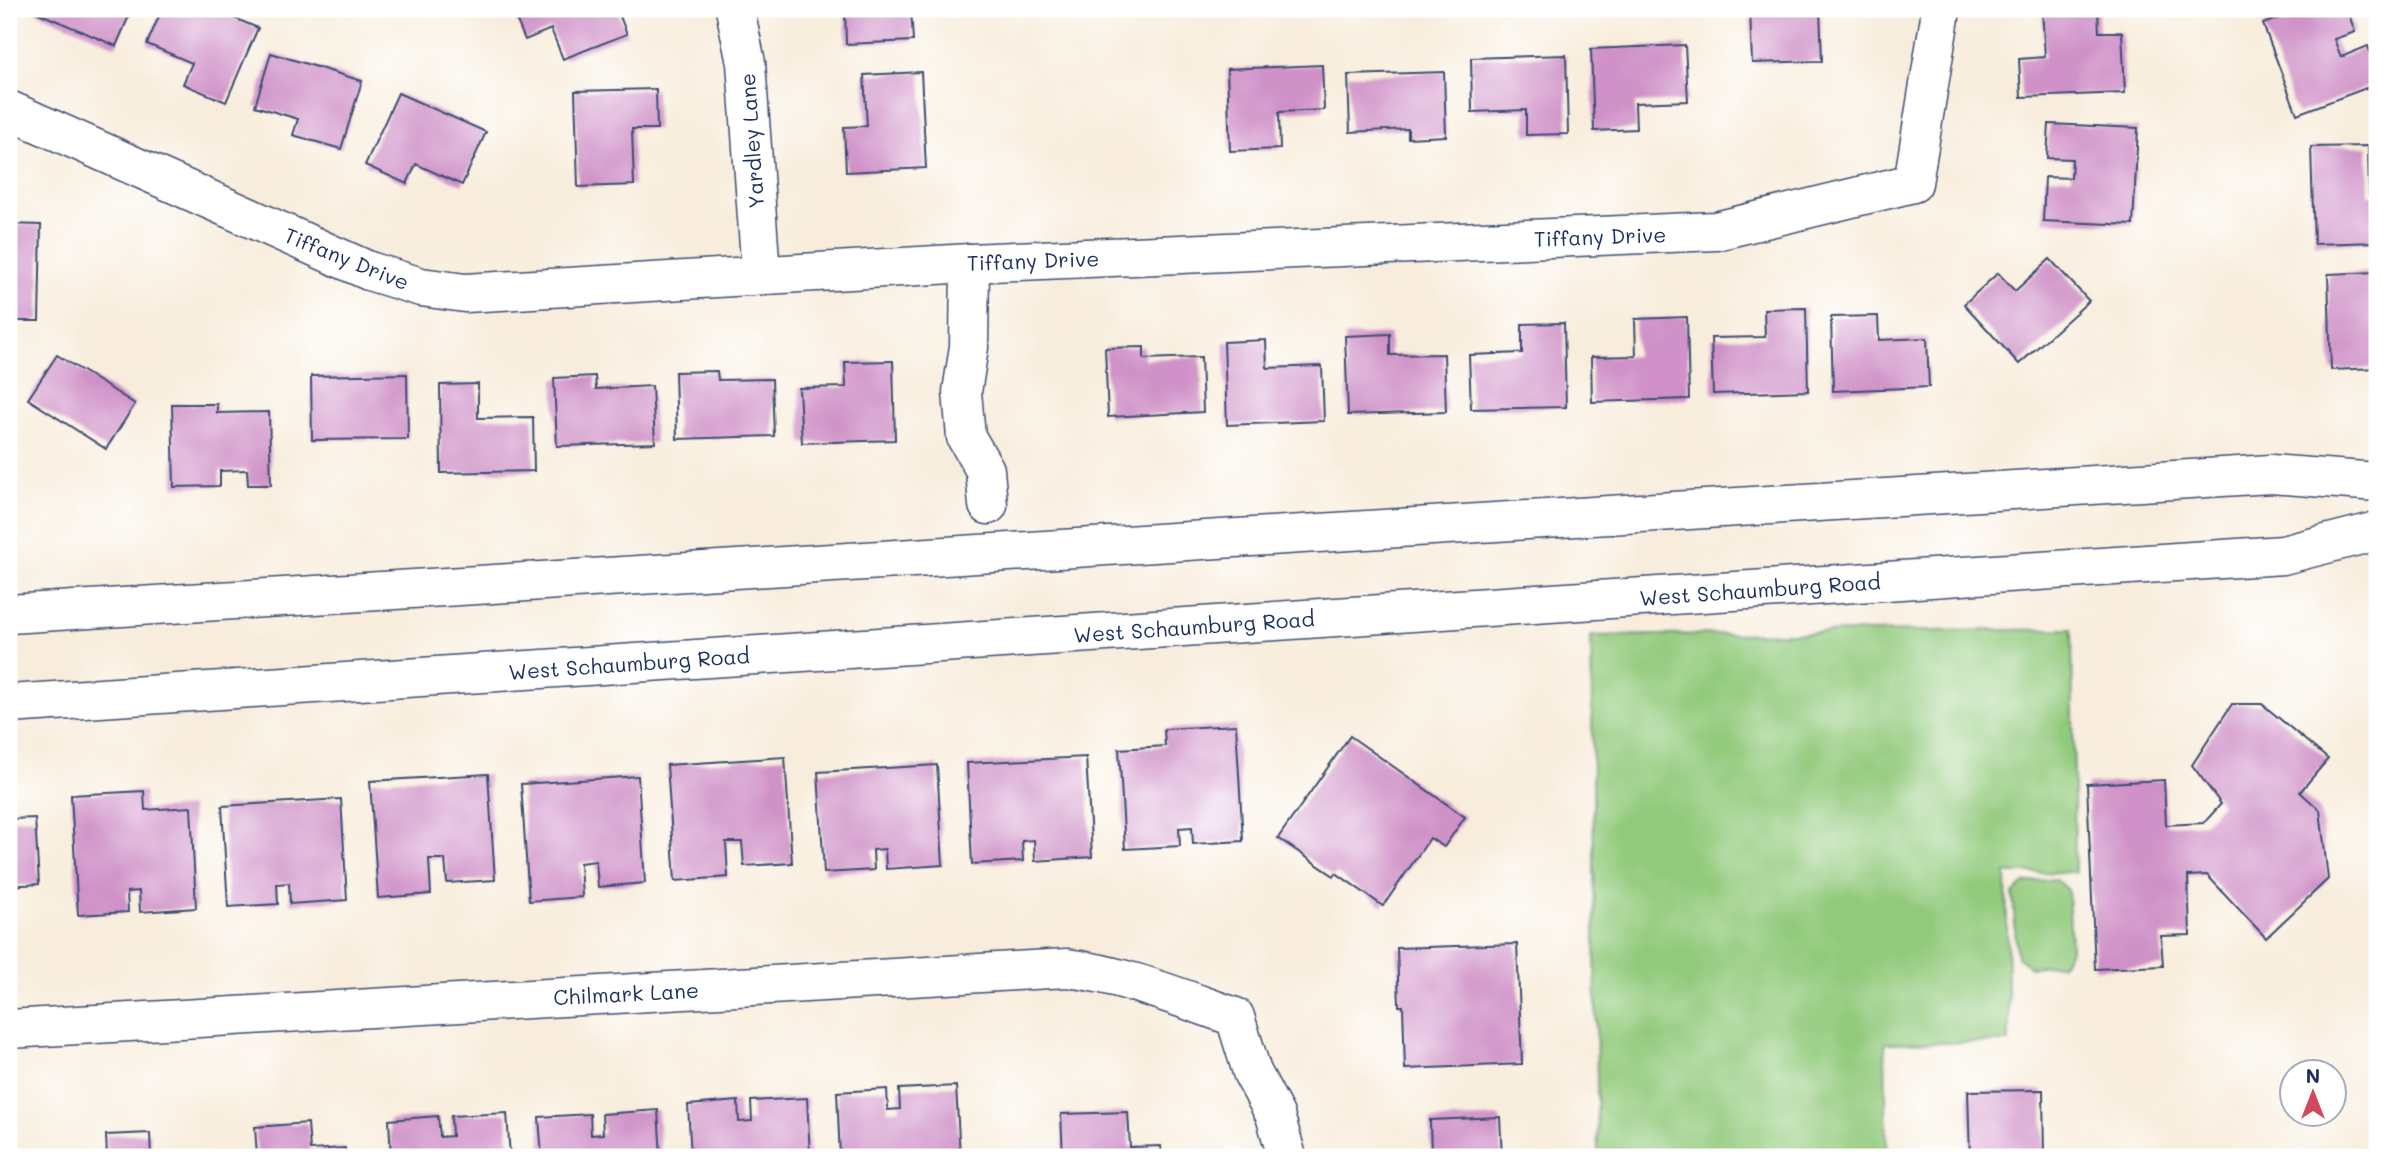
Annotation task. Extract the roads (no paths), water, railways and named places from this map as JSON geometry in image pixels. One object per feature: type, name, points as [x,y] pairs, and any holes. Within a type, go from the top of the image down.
[{"type":"main road","name":"Yardley Lane","points":[[735,9],[746,64],[761,274]]},
{"type":"main road","name":"Tiffany Drive","points":[[9,110],[369,271],[421,287],[465,293],[970,263],[1716,232],[1913,183],[1940,17],[1939,9]]},
{"type":"main road","points":[[970,263],[969,347],[962,392],[966,437],[985,470],[988,505]]},
{"type":"main road","points":[[9,614],[2271,474],[2377,482]]},
{"type":"main road","name":"West Schaumburg Road","points":[[9,704],[2283,555],[2377,531]]},
{"type":"main road","name":"Chilmark Lane","points":[[9,1029],[1067,968],[1091,971],[1132,982],[1235,1017],[1252,1072],[1275,1115],[1287,1157]]}]
